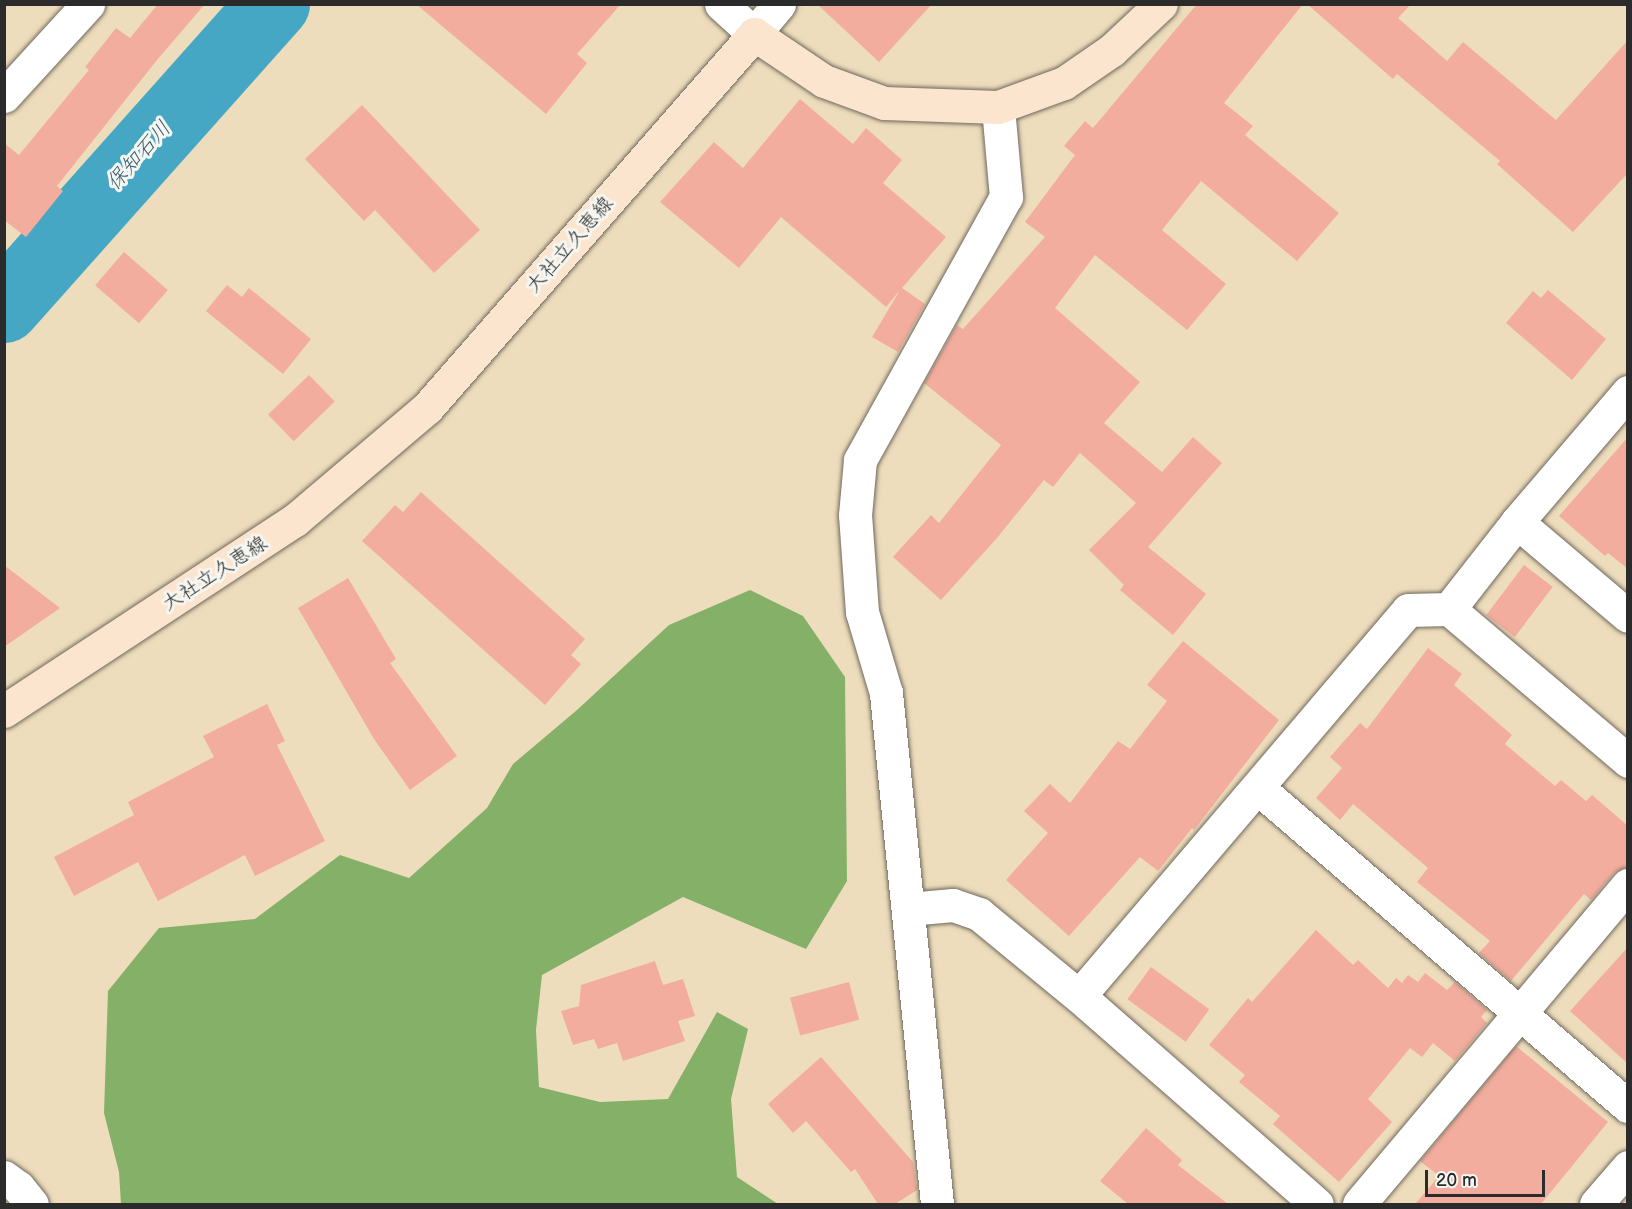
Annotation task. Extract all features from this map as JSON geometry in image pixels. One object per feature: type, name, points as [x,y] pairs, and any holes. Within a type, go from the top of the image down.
[{"type":"main road","points":[[754,34],[824,81],[884,103],[998,107],[1064,83],[1112,50],[1161,4]]},
{"type":"main road","name":"大社立久恵線","points":[[4,711],[295,520],[427,408],[754,34]]},
{"type":"street","points":[[4,96],[88,4]]},
{"type":"street","points":[[720,4],[754,34],[779,4]]},
{"type":"street","points":[[938,1204],[886,693],[862,612],[855,514],[860,460],[1006,197],[998,107]]},
{"type":"street","points":[[1449,609],[1517,522],[1628,392]]},
{"type":"street","points":[[1517,522],[1628,616]]},
{"type":"street","points":[[1079,996],[1408,610],[1449,609],[1628,761]]},
{"type":"street","points":[[1258,788],[1628,1106]]},
{"type":"street","points":[[1359,1204],[1628,885]]},
{"type":"street","points":[[908,909],[953,905],[979,914],[1079,996],[1317,1204]]},
{"type":"street","points":[[1596,1204],[1628,1167]]},
{"type":"street","points":[[4,1177],[18,1187],[32,1204]]},
{"type":"green space","points":[[750,590],[803,616],[845,677],[847,881],[806,949],[683,897],[542,975],[536,1030],[539,1087],[600,1102],[668,1099],[717,1012],[748,1029],[731,1099],[737,1177],[778,1204],[121,1204],[119,1172],[104,1113],[108,991],[159,928],[255,919],[340,855],[409,878],[487,808],[513,764],[577,710],[669,625]]},
{"type":"building","points":[[158,4],[205,4],[157,60],[57,186],[63,191],[26,237],[4,220],[4,143],[19,155],[89,70],[85,67],[116,28],[130,38]]},
{"type":"building","points":[[416,4],[621,4],[577,54],[587,63],[546,114]]},
{"type":"building","points":[[817,4],[932,4],[879,62]]},
{"type":"building","points":[[1197,4],[1303,4],[1224,103],[1253,126],[1245,135],[1339,213],[1297,261],[1201,181],[1162,230],[1226,284],[1187,330],[1095,255],[1055,308],[1140,382],[1104,423],[1162,472],[1193,437],[1222,463],[1148,547],[1206,594],[1173,635],[1120,590],[1124,585],[1089,550],[1136,503],[1080,453],[1053,487],[1044,480],[997,538],[941,600],[893,557],[931,515],[939,523],[1001,445],[924,383],[957,325],[963,329],[1045,237],[1025,222],[1075,155],[1064,146],[1085,121],[1093,128]]},
{"type":"building","points":[[1307,4],[1411,4],[1398,18],[1447,61],[1463,42],[1556,120],[1628,40],[1628,173],[1573,232],[1497,164],[1500,161],[1397,74],[1393,79]]},
{"type":"building","points":[[800,99],[853,144],[866,128],[902,160],[883,183],[946,237],[902,288],[925,304],[898,352],[872,337],[900,290],[886,307],[781,217],[739,268],[660,202],[714,142],[743,168]]},
{"type":"building","points":[[362,105],[480,230],[434,273],[375,210],[364,221],[305,159]]},
{"type":"building","points":[[124,252],[168,290],[139,323],[95,285]]},
{"type":"building","points":[[227,285],[242,297],[249,288],[311,339],[283,374],[206,311]]},
{"type":"building","points":[[1548,290],[1606,339],[1572,380],[1506,323],[1533,291],[1541,298]]},
{"type":"building","points":[[309,375],[335,402],[294,441],[268,415]]},
{"type":"building","points":[[1628,437],[1628,569],[1608,553],[1605,556],[1559,516]]},
{"type":"building","points":[[421,492],[585,639],[571,655],[581,664],[545,705],[362,541],[395,505],[403,512]]},
{"type":"building","points":[[4,565],[60,608],[4,647]]},
{"type":"building","points":[[1524,565],[1553,587],[1515,637],[1486,615]]},
{"type":"building","points":[[348,578],[396,659],[390,663],[457,756],[410,790],[374,739],[298,608]]},
{"type":"building","points":[[1183,641],[1279,720],[1194,830],[1192,828],[1158,871],[1140,857],[1069,936],[1006,880],[1048,833],[1024,811],[1050,784],[1070,803],[1118,741],[1130,749],[1167,701],[1147,685]]},
{"type":"building","points":[[1428,648],[1462,674],[1454,685],[1512,735],[1505,744],[1555,786],[1561,780],[1586,801],[1592,795],[1628,826],[1628,867],[1614,873],[1591,900],[1584,894],[1511,981],[1479,953],[1490,941],[1417,882],[1428,868],[1353,804],[1340,820],[1316,798],[1342,768],[1330,757],[1360,723],[1367,729]]},
{"type":"building","points":[[267,704],[285,741],[277,745],[325,841],[255,876],[245,855],[158,901],[138,862],[74,896],[54,857],[134,815],[128,802],[214,757],[203,736]]},
{"type":"building","points":[[1316,930],[1353,965],[1358,960],[1388,988],[1396,978],[1402,983],[1408,975],[1418,982],[1425,973],[1447,990],[1455,982],[1487,1010],[1481,1017],[1487,1023],[1455,1061],[1433,1043],[1422,1057],[1410,1048],[1368,1099],[1392,1122],[1339,1182],[1273,1124],[1280,1116],[1239,1082],[1245,1075],[1209,1045],[1248,998],[1252,1002]]},
{"type":"building","points":[[1628,947],[1628,1064],[1570,1011]]},
{"type":"building","points":[[655,961],[663,985],[683,979],[695,1016],[678,1021],[685,1041],[623,1061],[617,1043],[598,1049],[594,1039],[573,1045],[561,1011],[579,1006],[581,985]]},
{"type":"building","points":[[1151,967],[1209,1009],[1186,1042],[1127,999]]},
{"type":"building","points":[[849,982],[859,1020],[800,1035],[790,998]]},
{"type":"building","points":[[1516,1046],[1608,1122],[1541,1204],[1415,1204],[1439,1176],[1420,1161]]},
{"type":"building","points":[[821,1057],[913,1162],[917,1190],[895,1204],[878,1204],[855,1169],[851,1172],[806,1121],[793,1133],[768,1104]]},
{"type":"building","points":[[1146,1128],[1182,1160],[1178,1165],[1228,1204],[1128,1204],[1100,1181]]},
{"type":"waterway","name":"保知石川","points":[[4,307],[274,4]]}]
